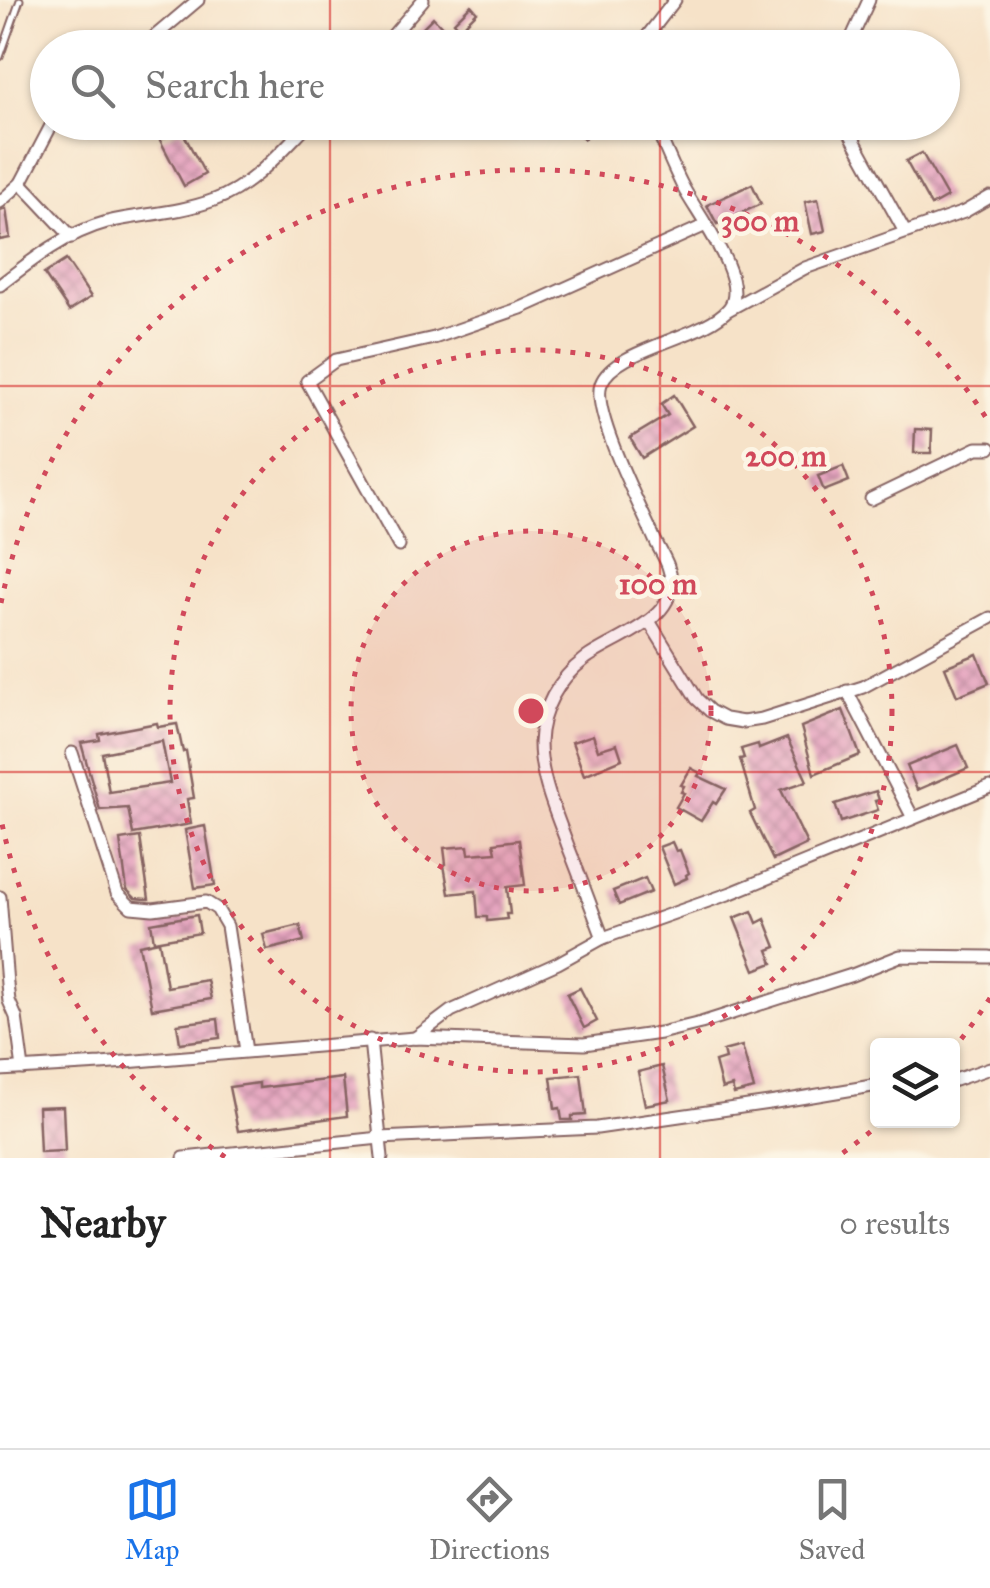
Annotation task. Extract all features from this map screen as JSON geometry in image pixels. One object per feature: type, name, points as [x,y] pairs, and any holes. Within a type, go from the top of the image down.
[{"type":"street","points":[[162,30],[198,0]]},
{"type":"street","points":[[397,30],[422,0]]},
{"type":"street","points":[[652,30],[675,0]]},
{"type":"street","points":[[855,30],[869,0]]},
{"type":"street","points":[[0,202],[20,183],[43,140]]},
{"type":"street","points":[[0,286],[41,254],[104,223],[216,200],[255,176],[292,140]]},
{"type":"street","points":[[662,140],[682,184],[722,247],[732,283],[733,301],[728,310]]},
{"type":"street","points":[[854,140],[906,232]]},
{"type":"street","points":[[20,183],[72,237]]},
{"type":"street","points":[[603,938],[544,776],[540,743],[544,714],[572,670],[649,621],[665,605],[672,588],[670,568],[604,422],[599,398],[601,383],[616,366],[710,322],[805,268],[964,212],[990,198]]},
{"type":"street","points":[[399,546],[307,381],[336,360],[434,338],[522,308],[706,225]]},
{"type":"street","points":[[871,499],[976,448],[990,448]]},
{"type":"street","points":[[649,621],[697,699],[725,719],[743,722],[862,688],[990,618]]},
{"type":"street","points":[[847,691],[914,818]]},
{"type":"street","points":[[72,753],[117,892],[130,906],[153,909],[206,902],[217,909],[227,926],[246,1051]]},
{"type":"street","points":[[415,1038],[450,1011],[558,964],[603,938],[731,893],[990,787]]},
{"type":"street","points":[[0,897],[9,1001],[16,1018],[23,1068]]},
{"type":"street","points":[[0,1070],[370,1040],[584,1044],[701,1023],[900,956],[990,956]]},
{"type":"street","points":[[370,1040],[382,1158]]},
{"type":"street","points":[[960,1078],[990,1068]]},
{"type":"street","points":[[184,1158],[380,1138],[597,1128],[870,1086]]},
{"type":"lane","points":[[0,58],[20,0]]},
{"type":"building","points":[[471,5],[477,12],[460,29],[454,22]]},
{"type":"building","points":[[433,17],[445,30],[420,30]]},
{"type":"building","points":[[160,140],[187,140],[205,174],[184,186]]},
{"type":"building","points":[[922,153],[947,197],[931,206],[906,161]]},
{"type":"building","points":[[752,184],[761,204],[717,224],[707,205]]},
{"type":"building","points":[[818,199],[825,231],[812,234],[805,202]]},
{"type":"building","points":[[6,209],[10,238],[0,240],[0,211]]},
{"type":"building","points":[[66,260],[91,297],[69,311],[44,274]]},
{"type":"building","points":[[674,395],[693,426],[642,458],[630,438],[668,415],[661,404]]},
{"type":"building","points":[[915,429],[932,430],[931,453],[914,453]]},
{"type":"building","points":[[843,466],[849,481],[824,491],[818,476]]},
{"type":"building","points":[[977,654],[989,683],[957,696],[945,667]]},
{"type":"building","points":[[843,710],[860,755],[814,774],[801,727]]},
{"type":"building","points":[[157,723],[158,727],[177,724],[194,798],[187,799],[191,824],[133,834],[128,808],[100,810],[81,743],[100,740],[99,734]],"holes":[[[162,741],[170,783],[109,792],[102,753]]]},
{"type":"building","points":[[593,735],[598,750],[617,744],[622,759],[584,775],[572,742]]},
{"type":"building","points":[[787,738],[807,781],[781,790],[807,844],[773,860],[750,813],[755,810],[740,759],[744,758],[741,749],[758,744],[759,749]]},
{"type":"building","points":[[958,745],[968,768],[917,790],[907,766]]},
{"type":"building","points":[[691,768],[700,773],[698,776],[726,789],[701,821],[676,807],[684,793],[681,785]]},
{"type":"building","points":[[876,791],[878,810],[841,822],[835,804]]},
{"type":"building","points":[[205,826],[215,885],[195,888],[185,830]]},
{"type":"building","points":[[140,837],[149,899],[135,898],[127,890],[120,840]]},
{"type":"building","points":[[519,840],[525,885],[507,887],[507,919],[487,921],[487,917],[478,917],[476,891],[449,894],[444,848],[468,846],[469,854],[496,852],[494,843]]},
{"type":"building","points":[[672,842],[676,851],[680,850],[689,873],[674,884],[659,847]]},
{"type":"building","points":[[645,878],[651,892],[619,905],[613,891]]},
{"type":"building","points":[[752,911],[757,923],[765,919],[776,947],[768,950],[773,963],[755,970],[734,918]]},
{"type":"building","points":[[197,915],[200,933],[154,941],[151,923]]},
{"type":"building","points":[[300,925],[304,941],[267,950],[263,934]]},
{"type":"building","points":[[159,941],[167,987],[207,980],[211,999],[152,1009],[139,945]]},
{"type":"building","points":[[580,988],[597,1021],[584,1028],[567,994]]},
{"type":"building","points":[[218,1019],[220,1038],[180,1043],[177,1024]]},
{"type":"building","points":[[742,1046],[754,1089],[734,1094],[732,1086],[722,1089],[715,1062],[725,1059],[723,1051]]},
{"type":"building","points":[[662,1066],[670,1100],[645,1105],[638,1072]]},
{"type":"building","points":[[581,1074],[586,1115],[562,1120],[560,1108],[555,1109],[551,1077]]},
{"type":"building","points":[[343,1078],[347,1116],[238,1131],[229,1087],[259,1083],[259,1088]]},
{"type":"building","points":[[63,1106],[65,1151],[40,1152],[38,1107]]}]
